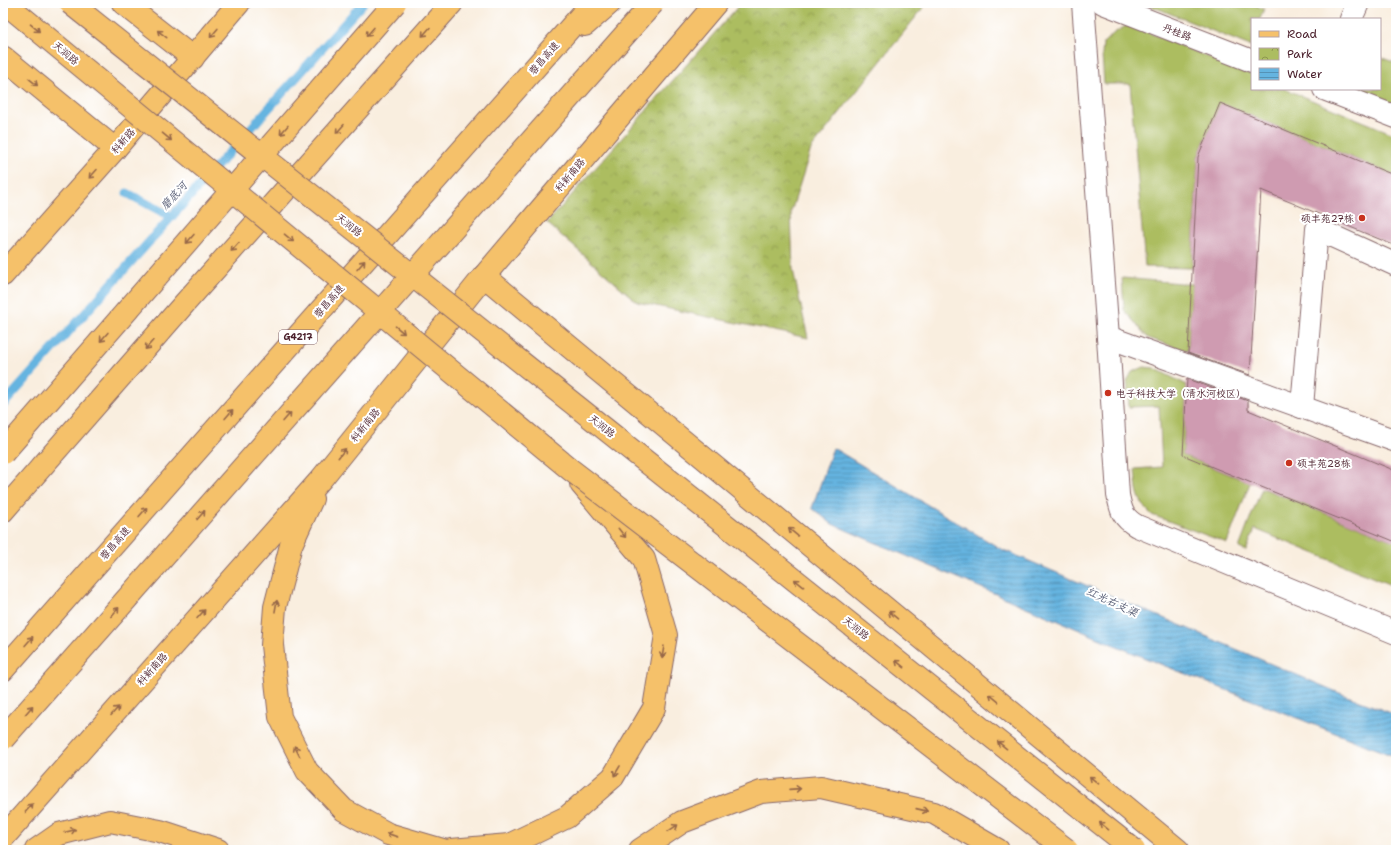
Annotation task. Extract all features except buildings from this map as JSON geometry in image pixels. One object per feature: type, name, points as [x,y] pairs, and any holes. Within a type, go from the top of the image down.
[{"type":"main road","name":"天润路","points":[[5,3],[570,470],[1067,850]]},
{"type":"main road","name":"天润路","points":[[70,3],[1134,850]]},
{"type":"main road","points":[[123,3],[193,58]]},
{"type":"main road","name":"科新路","points":[[3,275],[115,150],[239,3]]},
{"type":"main road","points":[[3,453],[395,3]]},
{"type":"main road","points":[[3,511],[184,304],[452,3]]},
{"type":"main road","name":"蓉昌高速","points":[[3,670],[592,3]]},
{"type":"main road","points":[[530,74],[610,3]]},
{"type":"main road","points":[[3,739],[653,3]]},
{"type":"main road","name":"科新南路","points":[[3,838],[322,478],[484,276],[716,3]]},
{"type":"main road","points":[[3,57],[115,150]]},
{"type":"main road","points":[[3,258],[43,229]]},
{"type":"main road","points":[[484,276],[1178,850]]},
{"type":"main road","points":[[451,850],[509,845],[566,817],[613,777],[654,708],[666,635],[644,559],[570,470]]},
{"type":"main road","points":[[322,478],[291,544],[275,607],[272,645],[280,718],[307,771],[344,810],[388,834],[443,850]]},
{"type":"main road","points":[[640,850],[682,822],[761,792],[821,788],[934,812],[998,850]]},
{"type":"main road","points":[[36,850],[59,834],[110,821],[160,831],[218,850]]},
{"type":"street","points":[[1082,3],[1108,337],[1118,495],[1121,509],[1128,521],[1136,526],[1396,633]]},
{"type":"street","name":"丹桂路","points":[[1103,3],[1251,61]]},
{"type":"street","points":[[1351,18],[1358,3]]},
{"type":"street","points":[[1327,90],[1396,117]]},
{"type":"street","points":[[1302,407],[1317,229],[1396,264]]},
{"type":"street","points":[[1108,337],[1396,441]]},
{"type":"green space","points":[[741,3],[927,3],[811,149],[791,212],[793,270],[808,338],[637,302],[547,223]]},
{"type":"green space","points":[[1144,3],[1250,3],[1264,9],[1260,18],[1251,18],[1250,46]]},
{"type":"green space","points":[[1126,26],[1135,27],[1251,75],[1251,90],[1287,90],[1396,135],[1396,176],[1220,103],[1198,157],[1192,268],[1145,267],[1130,84],[1104,84],[1102,55],[1103,43],[1114,33]]},
{"type":"green space","points":[[1381,57],[1396,63],[1396,105],[1360,90],[1381,90]]},
{"type":"green space","points":[[1122,278],[1192,284],[1188,351],[1148,338],[1124,310]]},
{"type":"green space","points":[[1144,367],[1154,368],[1187,385],[1183,455],[1250,483],[1227,543],[1152,515],[1140,499],[1137,489],[1135,469],[1162,467],[1159,406],[1129,407],[1127,381],[1132,372]]},
{"type":"green space","points":[[1262,488],[1396,542],[1396,587],[1255,529],[1246,551],[1239,548]]},
{"type":"water","points":[[833,448],[1001,549],[1337,692],[1396,715],[1396,757],[1145,658],[832,524],[812,508]]},
{"type":"waterway","name":"磨底河","points":[[3,405],[363,3]]},
{"type":"waterway","name":"红光右支渠","points":[[127,193],[172,217]]},
{"type":"place","name":"硕丰苑27栋","points":[[1362,218]]},
{"type":"place","name":"电子科技大学（清水河校区）","points":[[1108,393]]},
{"type":"place","name":"硕丰苑28栋","points":[[1289,463]]}]
